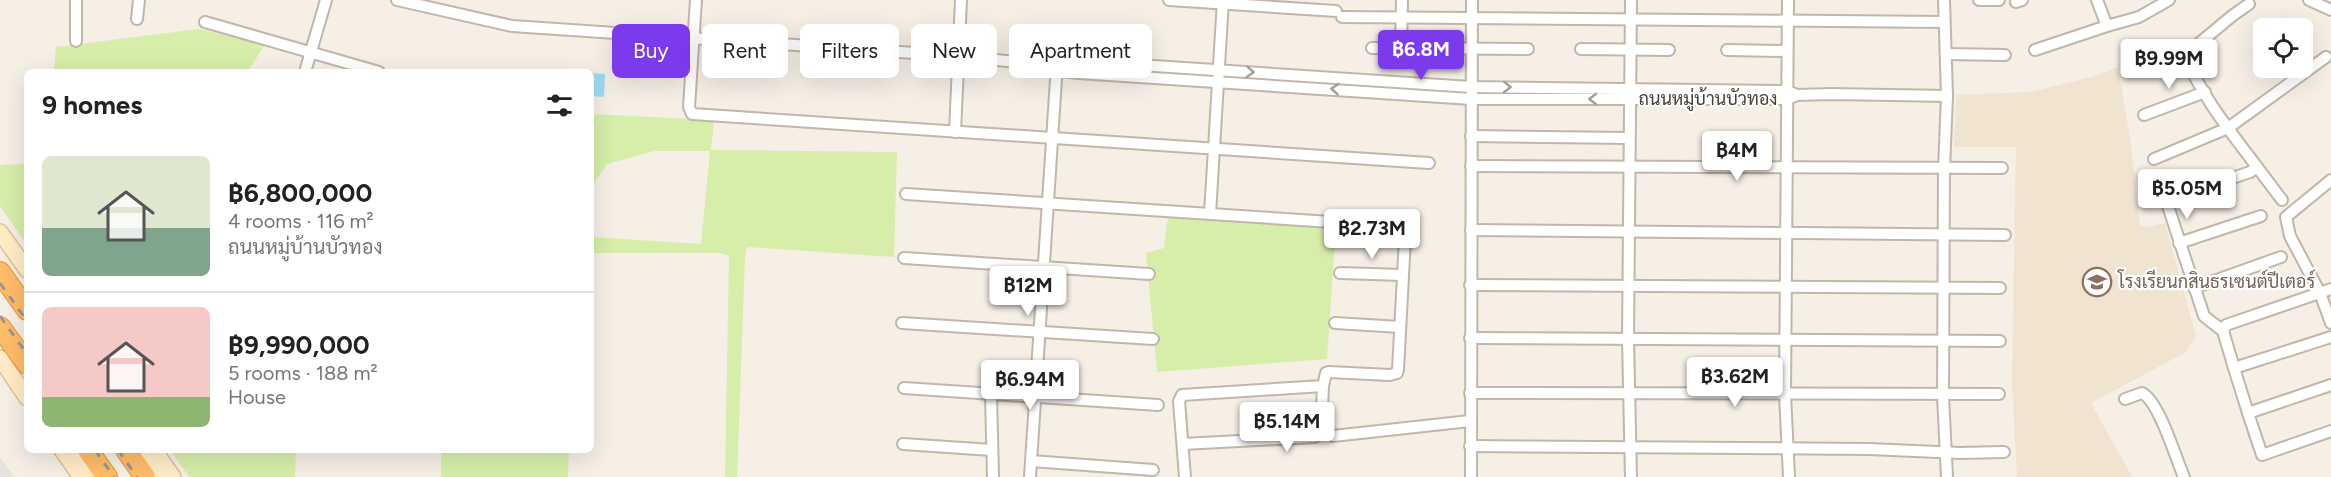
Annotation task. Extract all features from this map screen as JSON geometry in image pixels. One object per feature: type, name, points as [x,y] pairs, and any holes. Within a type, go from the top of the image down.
[{"type":"highway","points":[[0,272],[24,306]]},
{"type":"highway","points":[[0,327],[24,360]]},
{"type":"highway","points":[[90,453],[107,477]]},
{"type":"highway","points":[[128,453],[145,477]]},
{"type":"main road","points":[[0,232],[24,266]]},
{"type":"main road","points":[[0,356],[24,385]]},
{"type":"main road","points":[[0,356],[24,393]]},
{"type":"main road","points":[[64,453],[81,477]]},
{"type":"main road","points":[[77,453],[94,477]]},
{"type":"main road","points":[[141,453],[158,477]]},
{"type":"main road","points":[[156,453],[173,477]]},
{"type":"street","points":[[76,0],[76,41]]},
{"type":"street","points":[[137,19],[139,0]]},
{"type":"street","points":[[306,69],[326,0]]},
{"type":"street","name":"ถนนหมู่บ้านบัวทอง","points":[[398,0],[512,26],[911,53]]},
{"type":"street","points":[[696,0],[689,107],[692,114],[1429,163]]},
{"type":"street","points":[[960,24],[961,0]]},
{"type":"street","points":[[1168,0],[1223,2],[1339,14],[1402,17],[1944,22]]},
{"type":"street","points":[[1401,48],[1402,0]]},
{"type":"street","points":[[1471,477],[1472,0]]},
{"type":"street","points":[[1631,0],[1628,167],[1628,447],[1631,477]]},
{"type":"street","points":[[1788,0],[1787,51],[1790,95],[1785,393],[1789,477]]},
{"type":"street","points":[[1944,0],[1947,96],[1944,169],[1943,396],[1947,477]]},
{"type":"street","points":[[1979,0],[1999,0]]},
{"type":"street","points":[[2097,0],[2107,26]]},
{"type":"street","points":[[2035,50],[2139,17],[2169,0]]},
{"type":"street","points":[[2309,0],[2331,10]]},
{"type":"street","points":[[1210,214],[1223,2]]},
{"type":"street","points":[[2249,4],[2185,56],[2228,128],[2282,200]]},
{"type":"street","points":[[205,22],[366,69]]},
{"type":"street","points":[[1372,48],[1528,49]]},
{"type":"street","points":[[1581,49],[1669,50]]},
{"type":"street","points":[[1727,50],[1787,51]]},
{"type":"street","points":[[1946,54],[2005,56]]},
{"type":"street","points":[[2154,159],[2228,128],[2326,57]]},
{"type":"street","name":"ถนนหมู่บ้านบัวทอง","points":[[1152,72],[1630,94]]},
{"type":"street","name":"ถนนหมู่บ้านบัวทอง","points":[[1219,76],[1471,99],[1630,94],[1947,96]]},
{"type":"street","points":[[955,132],[958,78]]},
{"type":"street","points":[[1030,477],[1056,78]]},
{"type":"street","points":[[2144,115],[2205,92]]},
{"type":"street","points":[[1471,136],[1629,138]]},
{"type":"street","points":[[1471,166],[2002,168]]},
{"type":"street","points":[[2257,167],[2250,172],[2171,199],[2168,206],[2204,316],[2223,331],[2262,455],[2331,431]]},
{"type":"street","points":[[2331,180],[2286,217],[2290,236],[2320,293],[2331,323]]},
{"type":"street","points":[[906,194],[1399,227],[1404,233],[1397,373],[1389,375],[1329,372],[1324,376],[1321,430],[1315,437],[1183,444]]},
{"type":"street","points":[[2179,243],[2261,216]]},
{"type":"street","points":[[1471,230],[2005,235]]},
{"type":"street","points":[[2194,288],[2281,257]]},
{"type":"street","points":[[904,258],[1149,274]]},
{"type":"street","points":[[1340,273],[1402,275]]},
{"type":"street","points":[[1470,285],[2000,288]]},
{"type":"street","points":[[2223,331],[2226,326],[2331,289]]},
{"type":"street","points":[[902,323],[1153,339]]},
{"type":"street","points":[[1335,323],[1400,327]]},
{"type":"street","points":[[2234,368],[2331,337]]},
{"type":"street","points":[[1470,338],[2000,341]]},
{"type":"street","points":[[2248,413],[2331,385]]},
{"type":"street","points":[[1185,477],[1179,401],[1180,397],[1186,393],[1323,386]]},
{"type":"street","points":[[904,388],[1158,405]]},
{"type":"street","points":[[1470,393],[1785,393],[1943,396],[1999,394]]},
{"type":"street","points":[[2126,399],[2142,393],[2147,396],[2157,412],[2184,477]]},
{"type":"street","points":[[991,394],[993,477]]},
{"type":"street","points":[[1333,436],[1470,422]]},
{"type":"street","points":[[903,444],[992,450]]},
{"type":"street","points":[[1470,446],[2004,452]]},
{"type":"street","points":[[1031,461],[1153,470]]},
{"type":"shaded area","name":"โรงเรียนกสินธรเซนต์ปีเตอร์","points":[[2118,67],[2131,145],[2140,226],[2147,227],[2165,223],[2196,336],[2186,352],[2091,403],[2132,477],[2017,477],[2012,381],[2016,147],[1954,147],[1956,95],[2031,92],[2095,76]]},
{"type":"shaded area","points":[[0,457],[14,477],[0,477]]},
{"type":"green space","points":[[199,29],[265,45],[249,69],[54,69],[56,47]]},
{"type":"green space","points":[[594,114],[714,120],[711,150],[897,152],[894,257],[747,247],[737,477],[725,477],[729,256],[721,253],[594,253],[594,237],[701,244],[710,151],[655,151],[607,164],[594,184]]},
{"type":"green space","points":[[24,164],[24,241],[0,206],[0,165]]},
{"type":"green space","points":[[1168,217],[1336,226],[1327,359],[1157,372],[1146,253],[1164,248]]},
{"type":"green space","points":[[172,453],[296,453],[295,477],[189,477]]},
{"type":"green space","points":[[441,453],[569,453],[568,477],[441,477]]},
{"type":"water","points":[[594,73],[605,74],[604,97],[594,96]]},
{"type":"railway","points":[[0,283],[24,317]]},
{"type":"railway","points":[[0,316],[24,350]]},
{"type":"railway","points":[[97,453],[114,477]]},
{"type":"railway","points":[[120,453],[137,477]]},
{"type":"place","name":"โรงเรียนกสินธรเซนต์ปีเตอร์","points":[[2097,282]]}]
